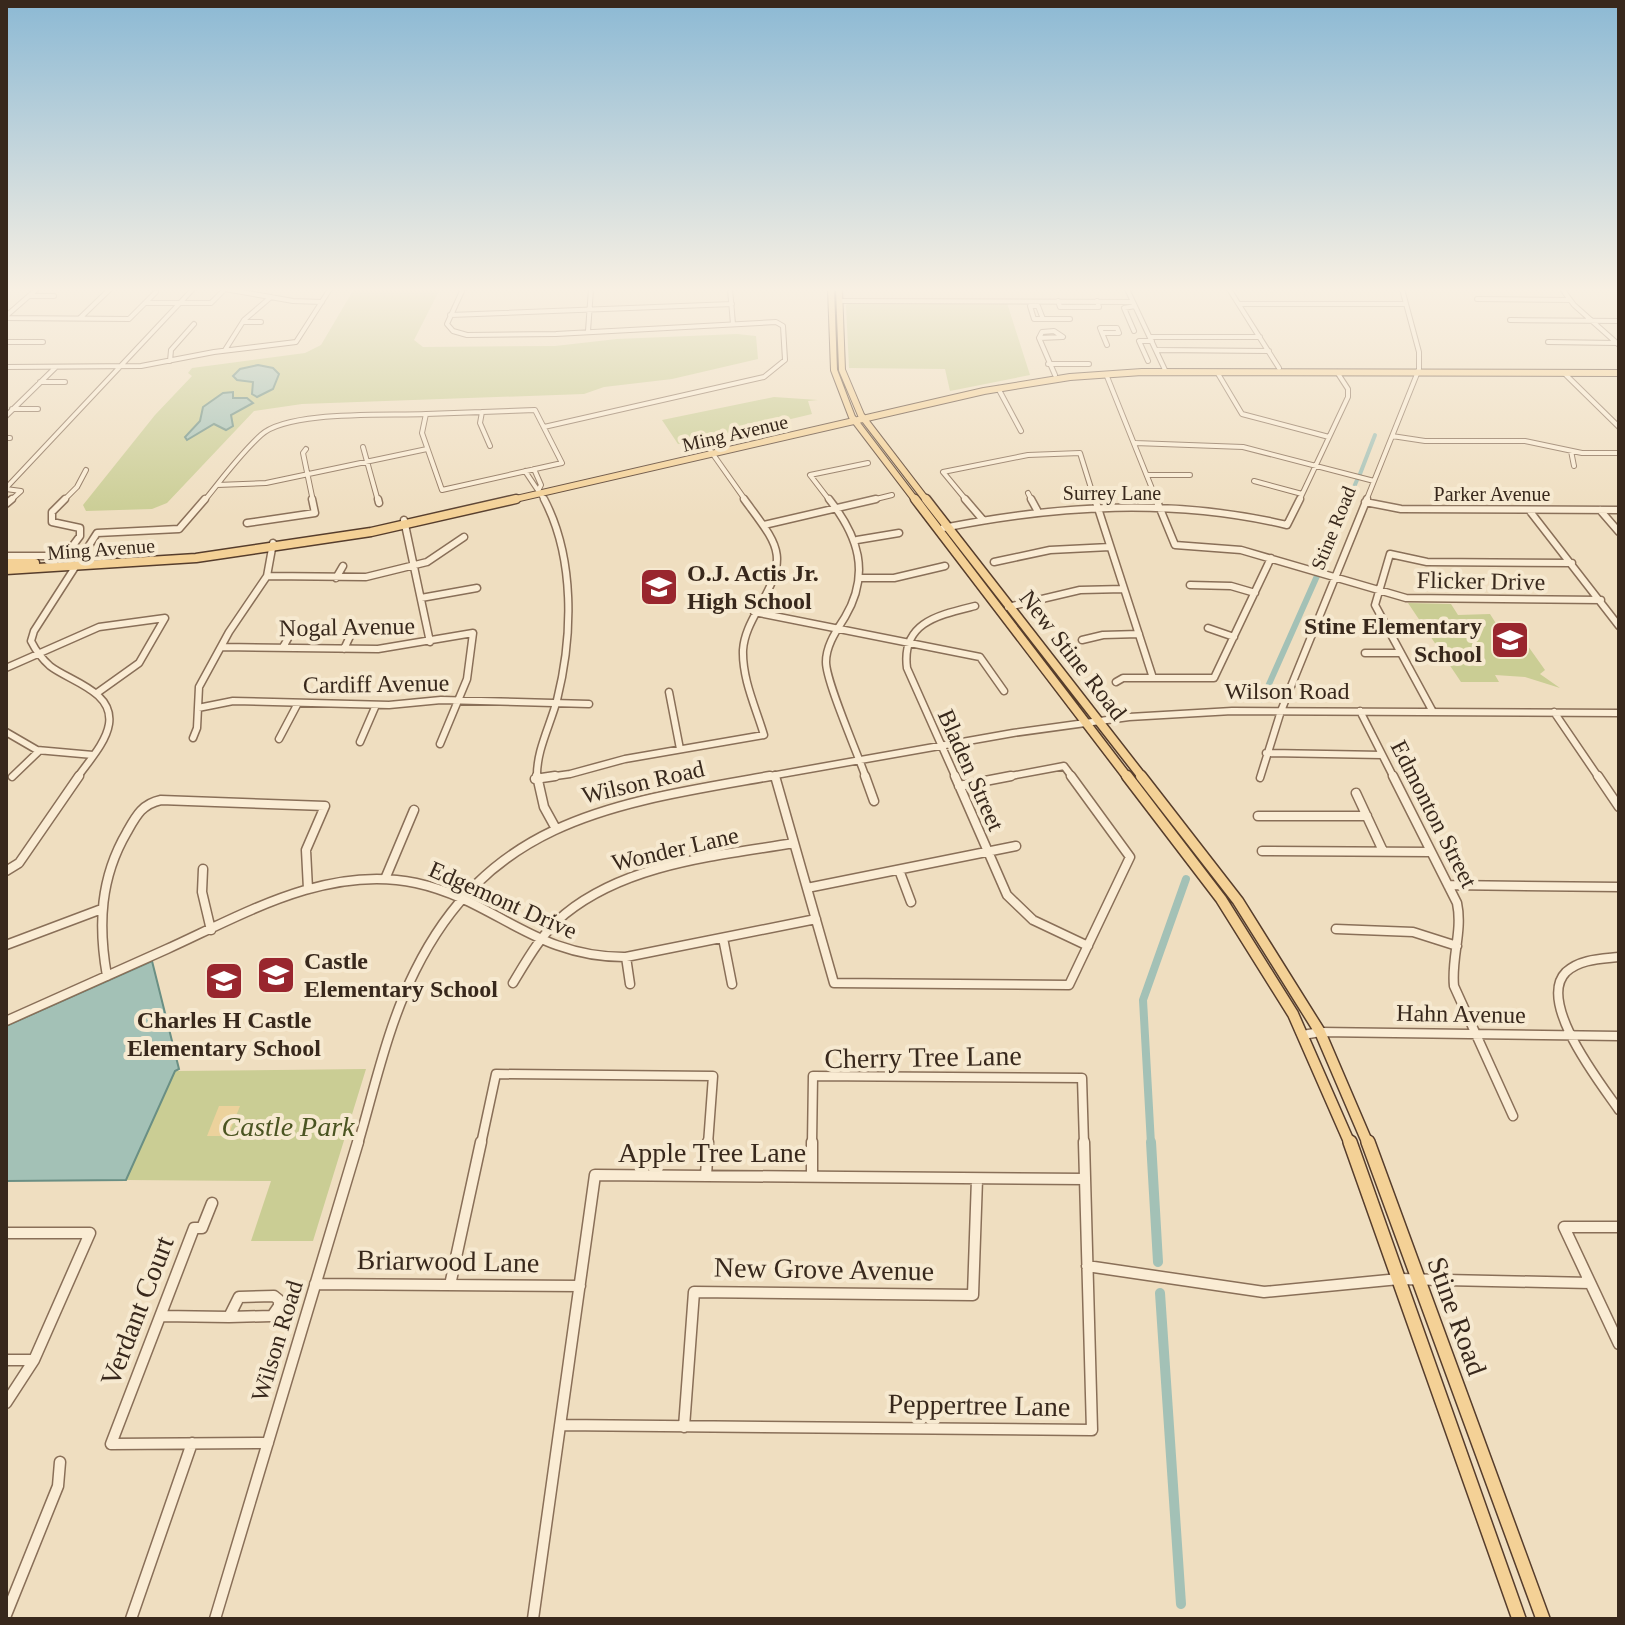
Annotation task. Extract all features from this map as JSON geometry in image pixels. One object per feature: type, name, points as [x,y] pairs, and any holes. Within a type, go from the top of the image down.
[{"type":"main road","name":"New Stine Road","points":[[834,365],[853,419],[1221,899],[1303,1035]]},
{"type":"main road","name":"New Stine Road","points":[[842,365],[862,417],[1238,901],[1320,1032]]},
{"type":"main road","name":"Ming Avenue","points":[[862,417],[998,388],[1129,369],[1217,372],[1310,368],[1618,372]]},
{"type":"main road","points":[[1513,373],[1550,369]]},
{"type":"main road","name":"Ming Avenue","points":[[6,570],[273,546],[405,522],[1055,375],[1165,370],[1602,369],[1618,372]]},
{"type":"main road","points":[[1564,373],[1602,369]]},
{"type":"main road","points":[[998,388],[1033,378]]},
{"type":"main road","name":"Ming Avenue","points":[[6,563],[77,565]]},
{"type":"main road","name":"Stine Road","points":[[1320,1032],[1368,1143],[1543,1619]]},
{"type":"main road","name":"Stine Road","points":[[1303,1035],[1344,1127],[1519,1619]]},
{"type":"street","points":[[6,367],[137,365]]},
{"type":"street","points":[[544,427],[764,377],[781,365]]},
{"type":"street","points":[[1049,365],[1055,375]]},
{"type":"street","points":[[1163,365],[1165,370]]},
{"type":"street","points":[[1277,365],[1280,370]]},
{"type":"street","points":[[1418,365],[1418,371]]},
{"type":"street","points":[[6,416],[9,409],[56,367]]},
{"type":"street","points":[[6,488],[119,367]]},
{"type":"street","name":"Stine Road","points":[[1260,779],[1281,711],[1418,371]]},
{"type":"street","points":[[1104,372],[1160,508]]},
{"type":"street","points":[[1217,372],[1242,414],[1329,437]]},
{"type":"street","points":[[1254,481],[1302,494],[1349,395],[1337,372]]},
{"type":"street","points":[[1564,373],[1619,427]]},
{"type":"street","points":[[40,382],[65,382]]},
{"type":"street","points":[[998,388],[1021,431]]},
{"type":"street","points":[[9,409],[38,409]]},
{"type":"street","points":[[6,871],[19,863],[107,733],[110,718],[106,704],[97,693],[46,666],[31,641],[34,631],[97,533],[179,529],[261,435],[284,423],[304,419],[426,414],[535,410],[562,463],[442,490],[422,433],[426,414]]},
{"type":"street","points":[[482,412],[481,426],[490,446]]},
{"type":"street","points":[[1392,436],[1425,441],[1525,441],[1571,451],[1619,453]]},
{"type":"street","points":[[1135,443],[1231,445],[1374,481]]},
{"type":"street","points":[[363,447],[379,503]]},
{"type":"street","points":[[247,523],[315,513],[303,453],[306,449]]},
{"type":"street","points":[[217,485],[257,485],[427,449]]},
{"type":"street","points":[[1571,451],[1574,466]]},
{"type":"street","points":[[535,779],[764,735],[744,659],[744,639],[754,612],[775,582],[779,566],[776,544],[712,452]]},
{"type":"street","points":[[983,520],[943,472],[1016,457],[1080,453],[1153,678]]},
{"type":"street","points":[[868,463],[810,475],[857,540],[861,558],[861,578],[855,598],[837,629],[826,665],[874,801]]},
{"type":"street","points":[[534,469],[541,485],[540,492]]},
{"type":"street","points":[[6,556],[65,556],[80,536],[80,528],[52,522],[52,512],[77,487],[86,470]]},
{"type":"street","points":[[525,471],[532,487],[540,492],[557,528],[566,569],[563,671],[535,779],[539,799],[555,827]]},
{"type":"street","points":[[1147,475],[1190,475]]},
{"type":"street","points":[[6,488],[21,491],[6,504]]},
{"type":"street","points":[[1028,493],[1037,510]]},
{"type":"street","name":"Surrey Lane","points":[[937,530],[1037,510],[1098,508],[1220,510],[1287,525],[1302,494]]},
{"type":"street","points":[[764,525],[892,495]]},
{"type":"street","name":"Parker Avenue","points":[[1365,502],[1401,509],[1619,510]]},
{"type":"street","name":"Flicker Drive","points":[[1160,508],[1175,545],[1229,547],[1416,599],[1601,600]]},
{"type":"street","points":[[1529,510],[1619,626]]},
{"type":"street","points":[[1600,510],[1619,532]]},
{"type":"street","points":[[405,522],[430,642]]},
{"type":"street","points":[[857,540],[899,533]]},
{"type":"street","points":[[267,576],[366,577],[434,559],[464,537]]},
{"type":"street","points":[[193,738],[197,728],[199,687],[247,604],[267,576],[273,546]]},
{"type":"street","points":[[994,562],[1050,550],[1110,547]]},
{"type":"street","points":[[1433,712],[1377,610],[1378,590],[1390,554],[1427,562],[1572,563]]},
{"type":"street","points":[[1116,682],[1123,678],[1214,678],[1271,558]]},
{"type":"street","points":[[336,578],[343,566]]},
{"type":"street","points":[[861,578],[887,579],[945,566]]},
{"type":"street","points":[[1190,585],[1231,586],[1255,593]]},
{"type":"street","points":[[421,598],[477,588]]},
{"type":"street","points":[[998,609],[1080,590],[1124,589]]},
{"type":"street","points":[[907,643],[915,630],[927,621],[975,606]]},
{"type":"street","points":[[754,612],[980,657],[1004,691]]},
{"type":"street","points":[[6,668],[108,624],[165,618],[142,661],[97,693]]},
{"type":"street","points":[[283,647],[294,628]]},
{"type":"street","points":[[1208,628],[1234,637]]},
{"type":"street","points":[[344,649],[352,632]]},
{"type":"street","name":"Nogal Avenue","points":[[222,647],[387,648],[473,633],[467,679],[458,701]]},
{"type":"street","points":[[1082,640],[1103,635],[1139,634]]},
{"type":"street","name":"Bladen Street","points":[[907,643],[907,668],[1007,895],[1018,910],[1034,921],[1088,946]]},
{"type":"street","points":[[1365,653],[1400,653]]},
{"type":"street","points":[[669,692],[680,749]]},
{"type":"street","name":"Cardiff Avenue","points":[[198,708],[233,701],[376,705],[458,701],[589,704]]},
{"type":"street","points":[[440,744],[458,701]]},
{"type":"street","points":[[279,739],[298,703]]},
{"type":"street","points":[[360,742],[376,705]]},
{"type":"street","name":"Wilson Road","points":[[215,1619],[412,972],[432,935],[460,900],[502,861],[555,827],[615,804],[1099,720],[1167,714],[1281,711],[1619,713]]},
{"type":"street","name":"Edmonton Street","points":[[1360,711],[1448,885],[1461,922],[1452,965],[1454,986],[1513,1116]]},
{"type":"street","points":[[1554,712],[1619,807]]},
{"type":"street","points":[[6,732],[38,752],[93,755]]},
{"type":"street","points":[[12,777],[38,752]]},
{"type":"street","points":[[1266,753],[1382,755]]},
{"type":"street","points":[[775,775],[834,983],[1069,985],[1130,857],[1064,766],[959,786]]},
{"type":"street","points":[[1356,793],[1383,851]]},
{"type":"street","points":[[107,976],[100,939],[99,910],[108,871],[143,806],[156,800],[325,806],[306,850],[308,889]]},
{"type":"street","points":[[385,879],[414,810]]},
{"type":"street","points":[[1258,816],[1367,816]]},
{"type":"street","name":"Wonder Lane","points":[[513,983],[539,938],[578,902],[619,880],[648,871],[794,843]]},
{"type":"street","points":[[807,888],[1016,846]]},
{"type":"street","points":[[1262,851],[1431,852]]},
{"type":"street","points":[[203,869],[202,892],[211,930]]},
{"type":"street","points":[[899,870],[911,902]]},
{"type":"street","name":"Edgemont Drive","points":[[6,1021],[308,889],[353,880],[385,879],[428,886],[586,957],[626,957],[816,919]]},
{"type":"street","points":[[1448,885],[1619,887]]},
{"type":"street","points":[[6,945],[99,910]]},
{"type":"street","points":[[1336,929],[1410,930],[1457,946]]},
{"type":"street","points":[[723,938],[732,984]]},
{"type":"street","points":[[626,957],[630,984]]},
{"type":"street","points":[[1619,957],[1585,958],[1563,972],[1557,997],[1573,1036],[1619,1110]]},
{"type":"street","name":"Hahn Avenue","points":[[1303,1035],[1320,1032],[1619,1036]]},
{"type":"street","points":[[450,1285],[496,1074],[713,1076],[706,1176]]},
{"type":"street","name":"Cherry Tree Lane","points":[[812,1177],[813,1076],[1082,1078]]},
{"type":"street","name":"Peppertree Lane","points":[[560,1425],[1092,1430],[1082,1078]]},
{"type":"street","name":"Apple Tree Lane","points":[[533,1619],[595,1175],[1085,1179]]},
{"type":"street","name":"New Grove Avenue","points":[[684,1427],[694,1292],[973,1295],[977,1179]]},
{"type":"street","name":"Verdant Court","points":[[192,1443],[111,1444],[194,1228],[202,1228],[212,1203]]},
{"type":"street","points":[[1619,1227],[1564,1227],[1619,1344]]},
{"type":"street","points":[[6,1233],[90,1233],[34,1360],[6,1403]]},
{"type":"street","points":[[1087,1266],[1264,1292],[1399,1279],[1590,1283]]},
{"type":"street","name":"Briarwood Lane","points":[[315,1284],[580,1286]]},
{"type":"street","points":[[161,1316],[229,1317]]},
{"type":"street","points":[[6,1360],[34,1360]]},
{"type":"street","points":[[131,1619],[192,1443],[268,1443]]},
{"type":"street","points":[[6,1615],[58,1486],[60,1462]]},
{"type":"green space","points":[[216,365],[733,365],[672,379],[604,387],[584,394],[302,404],[254,411],[167,503],[152,509],[86,511],[83,505],[155,415],[192,376],[188,373],[192,368]]},
{"type":"green space","points":[[849,365],[1027,365],[1030,375],[950,391],[945,369],[849,368]]},
{"type":"green space","points":[[774,397],[818,400],[808,401],[812,414],[766,425],[748,423],[736,431],[678,444],[662,420]]},
{"type":"green space","points":[[1408,603],[1451,604],[1458,615],[1490,614],[1497,625],[1513,625],[1545,670],[1540,674],[1560,688],[1525,677],[1495,675],[1499,682],[1461,682]]},
{"type":"green space","name":"Castle Park","points":[[366,1069],[313,1241],[251,1241],[271,1181],[126,1180],[175,1071]]},
{"type":"sand","points":[[219,1106],[240,1106],[228,1136],[207,1136]]},
{"type":"water","points":[[258,365],[273,368],[279,374],[273,389],[257,397],[252,394],[253,382],[237,380],[233,376],[240,369]]},
{"type":"water","points":[[233,392],[233,398],[247,398],[253,403],[231,415],[233,426],[226,430],[214,424],[187,440],[185,437],[200,421],[203,407],[223,393]]},
{"type":"water","points":[[152,961],[179,1069],[175,1071],[126,1180],[6,1181],[6,1026]]},
{"type":"waterway","points":[[1360,474],[1375,435]]},
{"type":"waterway","points":[[1348,501],[1357,480]]},
{"type":"waterway","points":[[1320,569],[1349,499]]},
{"type":"waterway","points":[[1262,700],[1317,576]]},
{"type":"waterway","points":[[1151,1144],[1143,1000],[1186,879]]},
{"type":"waterway","points":[[1151,1142],[1158,1262]]},
{"type":"waterway","points":[[1160,1293],[1181,1604]]},
{"type":"place","name":"O.J. Actis Jr. High School","points":[[659,587]]},
{"type":"place","name":"Stine Elementary School","points":[[1510,640]]},
{"type":"place","name":"Castle Elementary School","points":[[276,975]]},
{"type":"place","name":"Charles H Castle Elementary School","points":[[224,981]]}]
